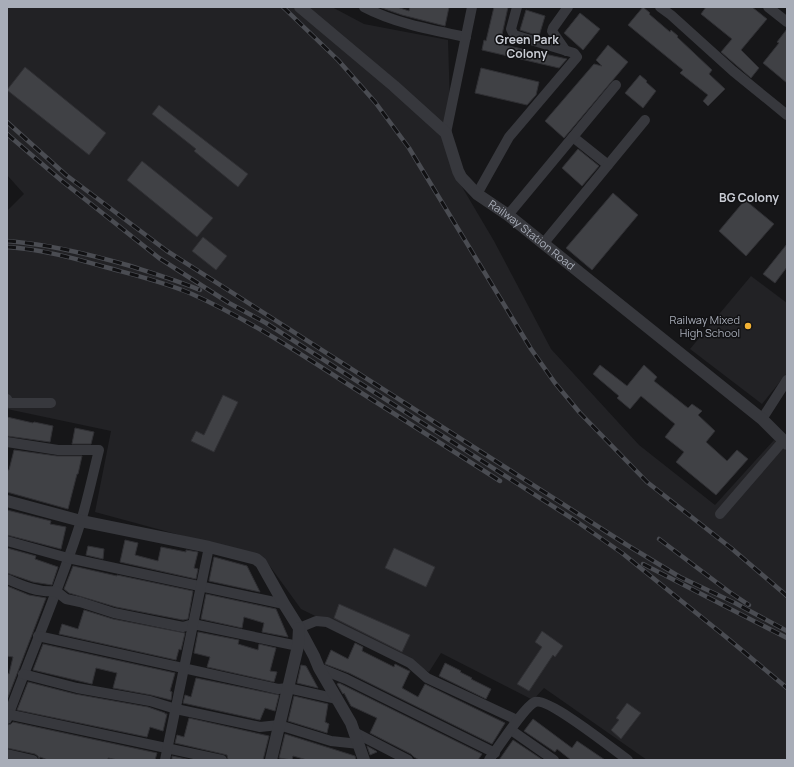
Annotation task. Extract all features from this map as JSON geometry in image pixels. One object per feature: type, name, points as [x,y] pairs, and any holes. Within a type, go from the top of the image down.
[{"type":"street","name":"Railway Station Road","points":[[300,7],[394,86],[446,133],[458,170],[465,182],[477,194],[508,215],[762,420],[785,443]]},
{"type":"street","points":[[364,7],[373,12],[425,28],[466,37]]},
{"type":"street","points":[[446,133],[472,7]]},
{"type":"street","points":[[477,194],[509,137],[577,58],[574,53],[514,35],[511,29],[517,7]]},
{"type":"street","points":[[566,51],[552,31],[568,7]]},
{"type":"street","points":[[660,7],[671,15],[733,71],[787,115]]},
{"type":"street","points":[[773,9],[787,22]]},
{"type":"street","points":[[508,215],[616,85]]},
{"type":"street","points":[[543,244],[645,120]]},
{"type":"street","points":[[573,137],[608,165]]},
{"type":"street","points":[[762,420],[787,380]]},
{"type":"street","points":[[7,399],[9,403],[51,403]]},
{"type":"street","points":[[7,442],[58,450],[99,450],[81,521],[8,716],[222,760]]},
{"type":"street","points":[[720,514],[785,443]]},
{"type":"street","points":[[7,501],[81,521],[208,547],[256,559],[260,563],[300,628],[319,668],[351,723],[364,760]]},
{"type":"street","points":[[7,541],[68,558],[284,604]]},
{"type":"street","points":[[165,760],[208,547]]},
{"type":"street","points":[[7,579],[45,592],[56,591],[66,599],[114,613],[183,627],[193,624],[298,646]]},
{"type":"street","points":[[300,628],[316,621],[327,622],[410,663],[428,678],[517,720]]},
{"type":"street","points":[[272,760],[298,646],[300,628]]},
{"type":"street","points":[[38,636],[184,667],[278,689],[288,688],[337,699]]},
{"type":"street","points":[[319,668],[346,679],[492,756],[517,720],[533,703],[539,701],[557,709],[628,760]]},
{"type":"street","points":[[23,674],[77,688],[150,701],[176,709],[260,727],[279,725],[331,741],[359,744]]},
{"type":"street","points":[[511,730],[554,760]]},
{"type":"street","points":[[354,732],[408,760]]},
{"type":"street","points":[[7,754],[22,759],[33,760]]},
{"type":"shaded area","points":[[7,7],[332,7],[364,24],[448,40],[452,170],[494,241],[551,349],[639,445],[715,505],[774,440],[787,451],[787,760],[647,760],[544,688],[533,700],[441,653],[429,672],[301,609],[264,558],[95,512],[111,431],[7,409],[7,211],[24,194],[7,175]]},
{"type":"shaded area","name":"Railway Mixed High School","points":[[751,276],[787,303],[787,373],[762,404],[690,349]]},
{"type":"building","points":[[379,7],[397,7],[409,11],[410,7],[449,7],[445,26],[402,15]]},
{"type":"building","points":[[494,7],[508,7],[500,44],[567,59],[559,68],[482,50],[484,40],[486,41]]},
{"type":"building","points":[[643,7],[670,32],[671,30],[678,36],[677,37],[712,70],[709,74],[725,89],[708,106],[703,101],[708,95],[680,73],[683,70],[628,25]]},
{"type":"building","points":[[706,7],[752,7],[767,19],[741,50],[759,68],[751,78],[721,52],[732,39],[701,14]]},
{"type":"building","points":[[526,10],[545,16],[539,36],[520,30]]},
{"type":"building","points":[[580,13],[600,29],[583,50],[564,33]]},
{"type":"building","points":[[787,29],[787,83],[763,63],[779,43],[777,42]]},
{"type":"building","points":[[608,45],[628,62],[564,138],[545,121],[594,64],[602,66],[596,60]]},
{"type":"building","points":[[25,67],[106,133],[89,155],[7,90]]},
{"type":"building","points":[[481,68],[539,82],[536,95],[527,105],[475,93]]},
{"type":"building","points":[[640,75],[656,91],[643,108],[625,93]]},
{"type":"building","points":[[159,105],[248,174],[238,187],[194,151],[196,149],[152,114]]},
{"type":"building","points":[[578,149],[599,166],[582,186],[562,168]]},
{"type":"building","points":[[142,161],[213,218],[197,237],[127,180]]},
{"type":"building","points":[[613,193],[638,215],[592,270],[566,248]]},
{"type":"building","points":[[745,200],[774,224],[746,256],[719,231]]},
{"type":"building","points":[[203,237],[227,256],[216,270],[192,251]]},
{"type":"building","points":[[787,244],[787,267],[775,283],[763,274]]},
{"type":"building","points":[[600,365],[627,386],[644,365],[657,377],[654,381],[688,408],[692,404],[702,411],[698,415],[715,431],[706,442],[727,461],[737,450],[748,459],[716,495],[676,462],[684,452],[665,437],[675,424],[641,396],[630,409],[617,398],[619,396],[593,374]]},
{"type":"building","points":[[223,395],[238,402],[214,452],[191,441],[196,431],[204,435]]},
{"type":"building","points":[[7,417],[53,426],[50,442],[7,436]]},
{"type":"building","points":[[75,428],[94,432],[91,444],[72,444]]},
{"type":"building","points":[[14,450],[57,456],[82,456],[68,509],[7,492],[7,470],[9,470]]},
{"type":"building","points":[[7,510],[51,521],[50,524],[66,527],[61,549],[7,535]]},
{"type":"building","points":[[125,540],[138,543],[135,555],[158,561],[161,547],[186,552],[186,550],[198,552],[194,568],[198,569],[196,579],[120,562]]},
{"type":"building","points":[[88,546],[104,549],[103,559],[86,555]]},
{"type":"building","points":[[7,548],[36,556],[35,559],[58,567],[52,585],[33,582],[7,573]]},
{"type":"building","points":[[394,548],[435,567],[426,587],[385,568]]},
{"type":"building","points":[[214,557],[247,566],[260,592],[209,581]]},
{"type":"building","points":[[73,566],[193,591],[188,619],[183,620],[116,607],[69,593],[64,589]]},
{"type":"building","points":[[7,586],[29,595],[46,598],[7,700],[7,673],[9,674],[13,657],[7,656]]},
{"type":"building","points":[[206,594],[276,609],[288,637],[262,632],[264,623],[244,617],[242,628],[201,619]]},
{"type":"building","points":[[339,604],[410,635],[402,652],[334,618]]},
{"type":"building","points":[[84,610],[113,619],[185,633],[181,650],[179,649],[176,660],[59,634],[62,624],[78,629]]},
{"type":"building","points":[[542,631],[563,646],[555,657],[553,655],[529,691],[517,684],[542,647],[535,642]]},
{"type":"building","points":[[198,632],[239,640],[238,644],[258,650],[259,644],[276,648],[270,671],[277,672],[274,682],[207,667],[210,657],[194,653]]},
{"type":"building","points":[[355,643],[363,647],[362,651],[394,667],[395,664],[410,671],[402,688],[418,697],[425,684],[505,723],[492,744],[349,673],[325,664],[331,650],[348,659]]},
{"type":"building","points":[[43,644],[175,673],[170,691],[172,692],[171,700],[113,688],[117,673],[96,668],[92,684],[33,670]]},
{"type":"building","points":[[445,663],[491,689],[486,699],[439,676]]},
{"type":"building","points":[[301,665],[306,666],[318,688],[297,683]]},
{"type":"building","points":[[196,678],[279,695],[275,711],[265,708],[260,720],[183,703],[185,695],[191,697]]},
{"type":"building","points":[[28,682],[75,694],[148,707],[165,713],[167,714],[163,731],[150,727],[147,737],[17,710]]},
{"type":"building","points":[[339,683],[482,754],[478,760],[419,760],[411,754],[370,733],[377,718],[351,706],[337,684]]},
{"type":"building","points":[[294,696],[328,704],[325,722],[329,724],[327,733],[288,721]]},
{"type":"building","points":[[627,703],[641,713],[621,739],[611,730],[619,720],[616,718]]},
{"type":"building","points":[[189,718],[269,736],[263,760],[228,760],[227,755],[175,743],[177,735],[184,737]]},
{"type":"building","points":[[533,719],[572,748],[577,741],[605,760],[571,760],[557,749],[555,752],[524,731]]},
{"type":"building","points":[[13,722],[157,753],[155,760],[118,760],[108,758],[108,760],[48,760],[40,757],[39,759],[35,754],[7,748],[7,725]]},
{"type":"building","points":[[285,734],[355,756],[356,760],[307,760],[293,756],[292,760],[279,758]]},
{"type":"building","points":[[513,740],[543,760],[499,760]]},
{"type":"building","points":[[367,746],[376,751],[377,752],[370,755]]},
{"type":"building","points":[[172,756],[191,760],[172,760]]},
{"type":"railway","points":[[283,7],[338,60],[375,102],[409,148],[531,349],[555,383],[580,413],[647,482],[731,548],[787,596]]},
{"type":"railway","points":[[7,122],[66,175],[167,251],[627,545],[680,577],[735,603],[787,631]]},
{"type":"railway","points":[[7,134],[62,181],[159,258],[229,303],[266,323],[576,521],[622,553],[787,688]]},
{"type":"railway","points":[[7,241],[53,247],[98,257],[155,274],[200,290]]},
{"type":"railway","points":[[7,247],[69,257],[149,279],[192,294],[233,314],[272,336],[500,481]]},
{"type":"railway","points":[[659,539],[749,605]]},
{"type":"railway","points":[[643,564],[787,638]]},
{"type":"place","name":"Railway Mixed High School","points":[[748,326]]},
{"type":"district","name":"Green Park Colony","points":[[527,47]]},
{"type":"district","name":"BG Colony","points":[[749,198]]}]
